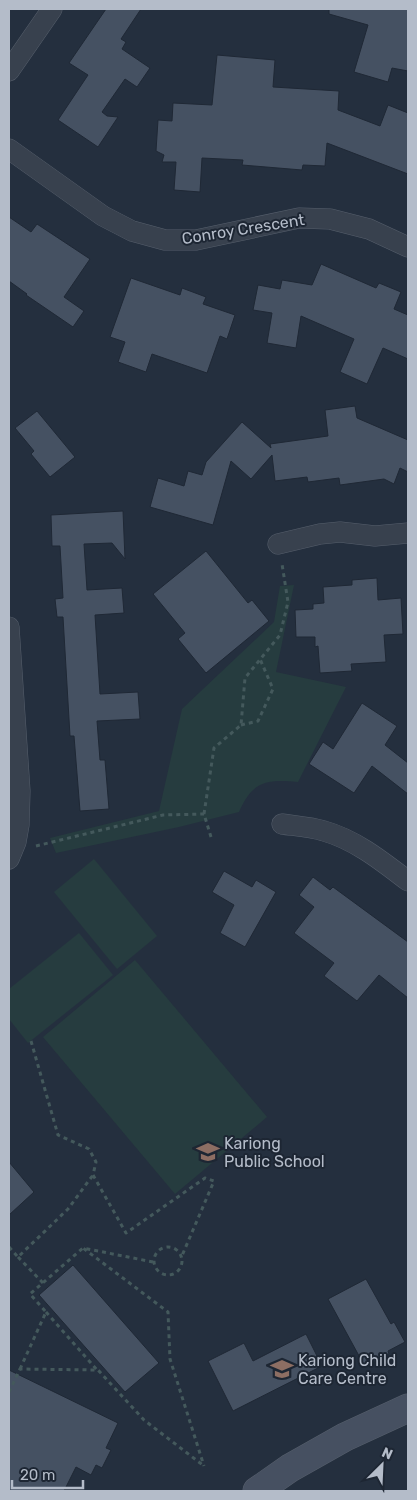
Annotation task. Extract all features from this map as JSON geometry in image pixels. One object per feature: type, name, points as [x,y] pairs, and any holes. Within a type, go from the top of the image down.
[{"type":"street","points":[[9,70],[52,9]]},
{"type":"street","name":"Conroy Crescent","points":[[9,149],[103,216],[132,231],[166,240],[196,240],[299,218],[330,219],[369,229],[408,248]]},
{"type":"street","points":[[278,544],[320,534],[340,532],[375,536],[408,533]]},
{"type":"street","points":[[9,627],[20,791],[19,825],[12,851]]},
{"type":"street","points":[[282,824],[325,831],[348,840],[408,881]]},
{"type":"street","points":[[257,1491],[290,1468],[321,1450],[408,1408]]},
{"type":"path","points":[[241,725],[245,678],[280,635],[288,602],[286,580],[278,544]]},
{"type":"path","points":[[211,837],[204,814],[214,748],[241,725],[258,721],[274,690],[260,659]]},
{"type":"path","points":[[12,851],[163,815],[204,814]]},
{"type":"path","points":[[18,1257],[68,1209],[93,1175],[96,1162],[89,1149],[58,1135],[31,1041]]},
{"type":"path","points":[[93,1175],[126,1233],[205,1178],[214,1181],[182,1258],[180,1268],[174,1274],[169,1275],[160,1274],[154,1266],[156,1253],[168,1247],[177,1250],[182,1258]]},
{"type":"path","points":[[9,1247],[43,1283]]},
{"type":"path","points":[[83,1248],[154,1262]]},
{"type":"path","points":[[83,1248],[168,1312],[170,1359],[204,1466],[144,1420],[30,1294],[83,1248]]},
{"type":"path","points":[[9,1392],[46,1312]]},
{"type":"path","points":[[20,1369],[98,1370]]},
{"type":"green space","points":[[294,585],[276,672],[346,687],[298,782],[277,781],[262,784],[250,794],[239,812],[179,827],[56,853],[50,838],[159,811],[182,709],[274,622],[280,586]]},
{"type":"green space","points":[[94,859],[157,936],[117,969],[54,892]]},
{"type":"green space","points":[[79,933],[113,975],[28,1043],[9,1019],[9,989]]},
{"type":"green space","points":[[135,960],[267,1117],[175,1194],[43,1037]]},
{"type":"building","points":[[106,9],[141,9],[121,39],[126,42],[122,49],[150,68],[137,87],[125,79],[102,112],[107,116],[118,117],[98,147],[58,120],[88,75],[69,63]]},
{"type":"building","points":[[329,9],[408,9],[408,71],[392,68],[388,82],[354,72],[368,25],[329,14]]},
{"type":"building","points":[[217,55],[275,60],[273,87],[339,91],[338,110],[380,126],[388,105],[408,113],[408,174],[327,143],[325,166],[303,165],[302,170],[242,165],[243,160],[202,158],[200,192],[174,190],[176,162],[162,162],[164,155],[156,151],[158,120],[172,121],[173,103],[212,105]]},
{"type":"building","points":[[9,217],[31,232],[37,224],[90,259],[64,297],[84,311],[73,327],[9,281]]},
{"type":"building","points":[[321,264],[376,288],[379,283],[401,292],[394,309],[408,315],[408,359],[383,348],[367,384],[340,372],[354,339],[301,316],[296,348],[267,343],[272,313],[253,310],[258,285],[280,289],[282,280],[312,285]]},
{"type":"building","points":[[131,278],[180,295],[182,288],[206,297],[203,304],[235,315],[227,339],[220,336],[207,373],[152,354],[146,372],[118,362],[125,342],[110,337]]},
{"type":"building","points":[[355,406],[357,418],[408,440],[408,472],[400,468],[394,484],[384,479],[340,485],[339,478],[308,482],[307,477],[275,481],[272,455],[251,479],[231,461],[213,525],[150,507],[158,478],[184,486],[188,471],[202,475],[206,462],[242,422],[271,448],[270,444],[328,436],[325,410]]},
{"type":"building","points":[[37,411],[75,457],[50,477],[31,454],[34,451],[15,428]]},
{"type":"building","points":[[123,511],[125,559],[112,543],[84,544],[87,590],[122,588],[124,613],[95,615],[100,694],[138,692],[140,719],[97,721],[100,760],[105,760],[109,809],[80,811],[74,736],[70,736],[63,617],[57,617],[55,599],[63,598],[60,546],[52,546],[51,515]]},
{"type":"building","points":[[206,551],[248,603],[252,600],[269,621],[206,673],[178,639],[185,633],[153,594]]},
{"type":"building","points":[[377,578],[378,600],[401,598],[403,634],[384,635],[386,662],[351,664],[352,671],[320,673],[318,646],[315,647],[315,637],[296,637],[295,610],[313,609],[313,604],[324,603],[323,587],[352,585],[352,580]]},
{"type":"building","points":[[362,703],[397,726],[385,745],[408,763],[408,794],[372,766],[354,793],[309,764],[323,742],[333,749]]},
{"type":"building","points":[[224,871],[252,887],[256,880],[276,892],[245,947],[220,933],[234,905],[212,892]]},
{"type":"building","points":[[313,877],[330,890],[333,887],[408,942],[408,998],[379,975],[357,1001],[324,976],[334,963],[294,933],[314,907],[299,895]]},
{"type":"building","points":[[9,1162],[34,1192],[9,1215]]},
{"type":"building","points":[[73,1265],[159,1363],[125,1392],[39,1295]]},
{"type":"building","points":[[366,1279],[391,1324],[394,1322],[405,1342],[388,1351],[389,1354],[369,1365],[368,1363],[364,1365],[328,1299]]},
{"type":"building","points":[[306,1334],[322,1366],[233,1411],[208,1361],[244,1343],[253,1361]]},
{"type":"building","points":[[9,1370],[118,1423],[106,1448],[111,1450],[102,1468],[96,1465],[91,1475],[76,1467],[64,1491],[9,1491]]},
{"type":"place","name":"Kariong Public School","points":[[208,1152]]},
{"type":"place","name":"Kariong Child Care Centre","points":[[282,1369]]}]
